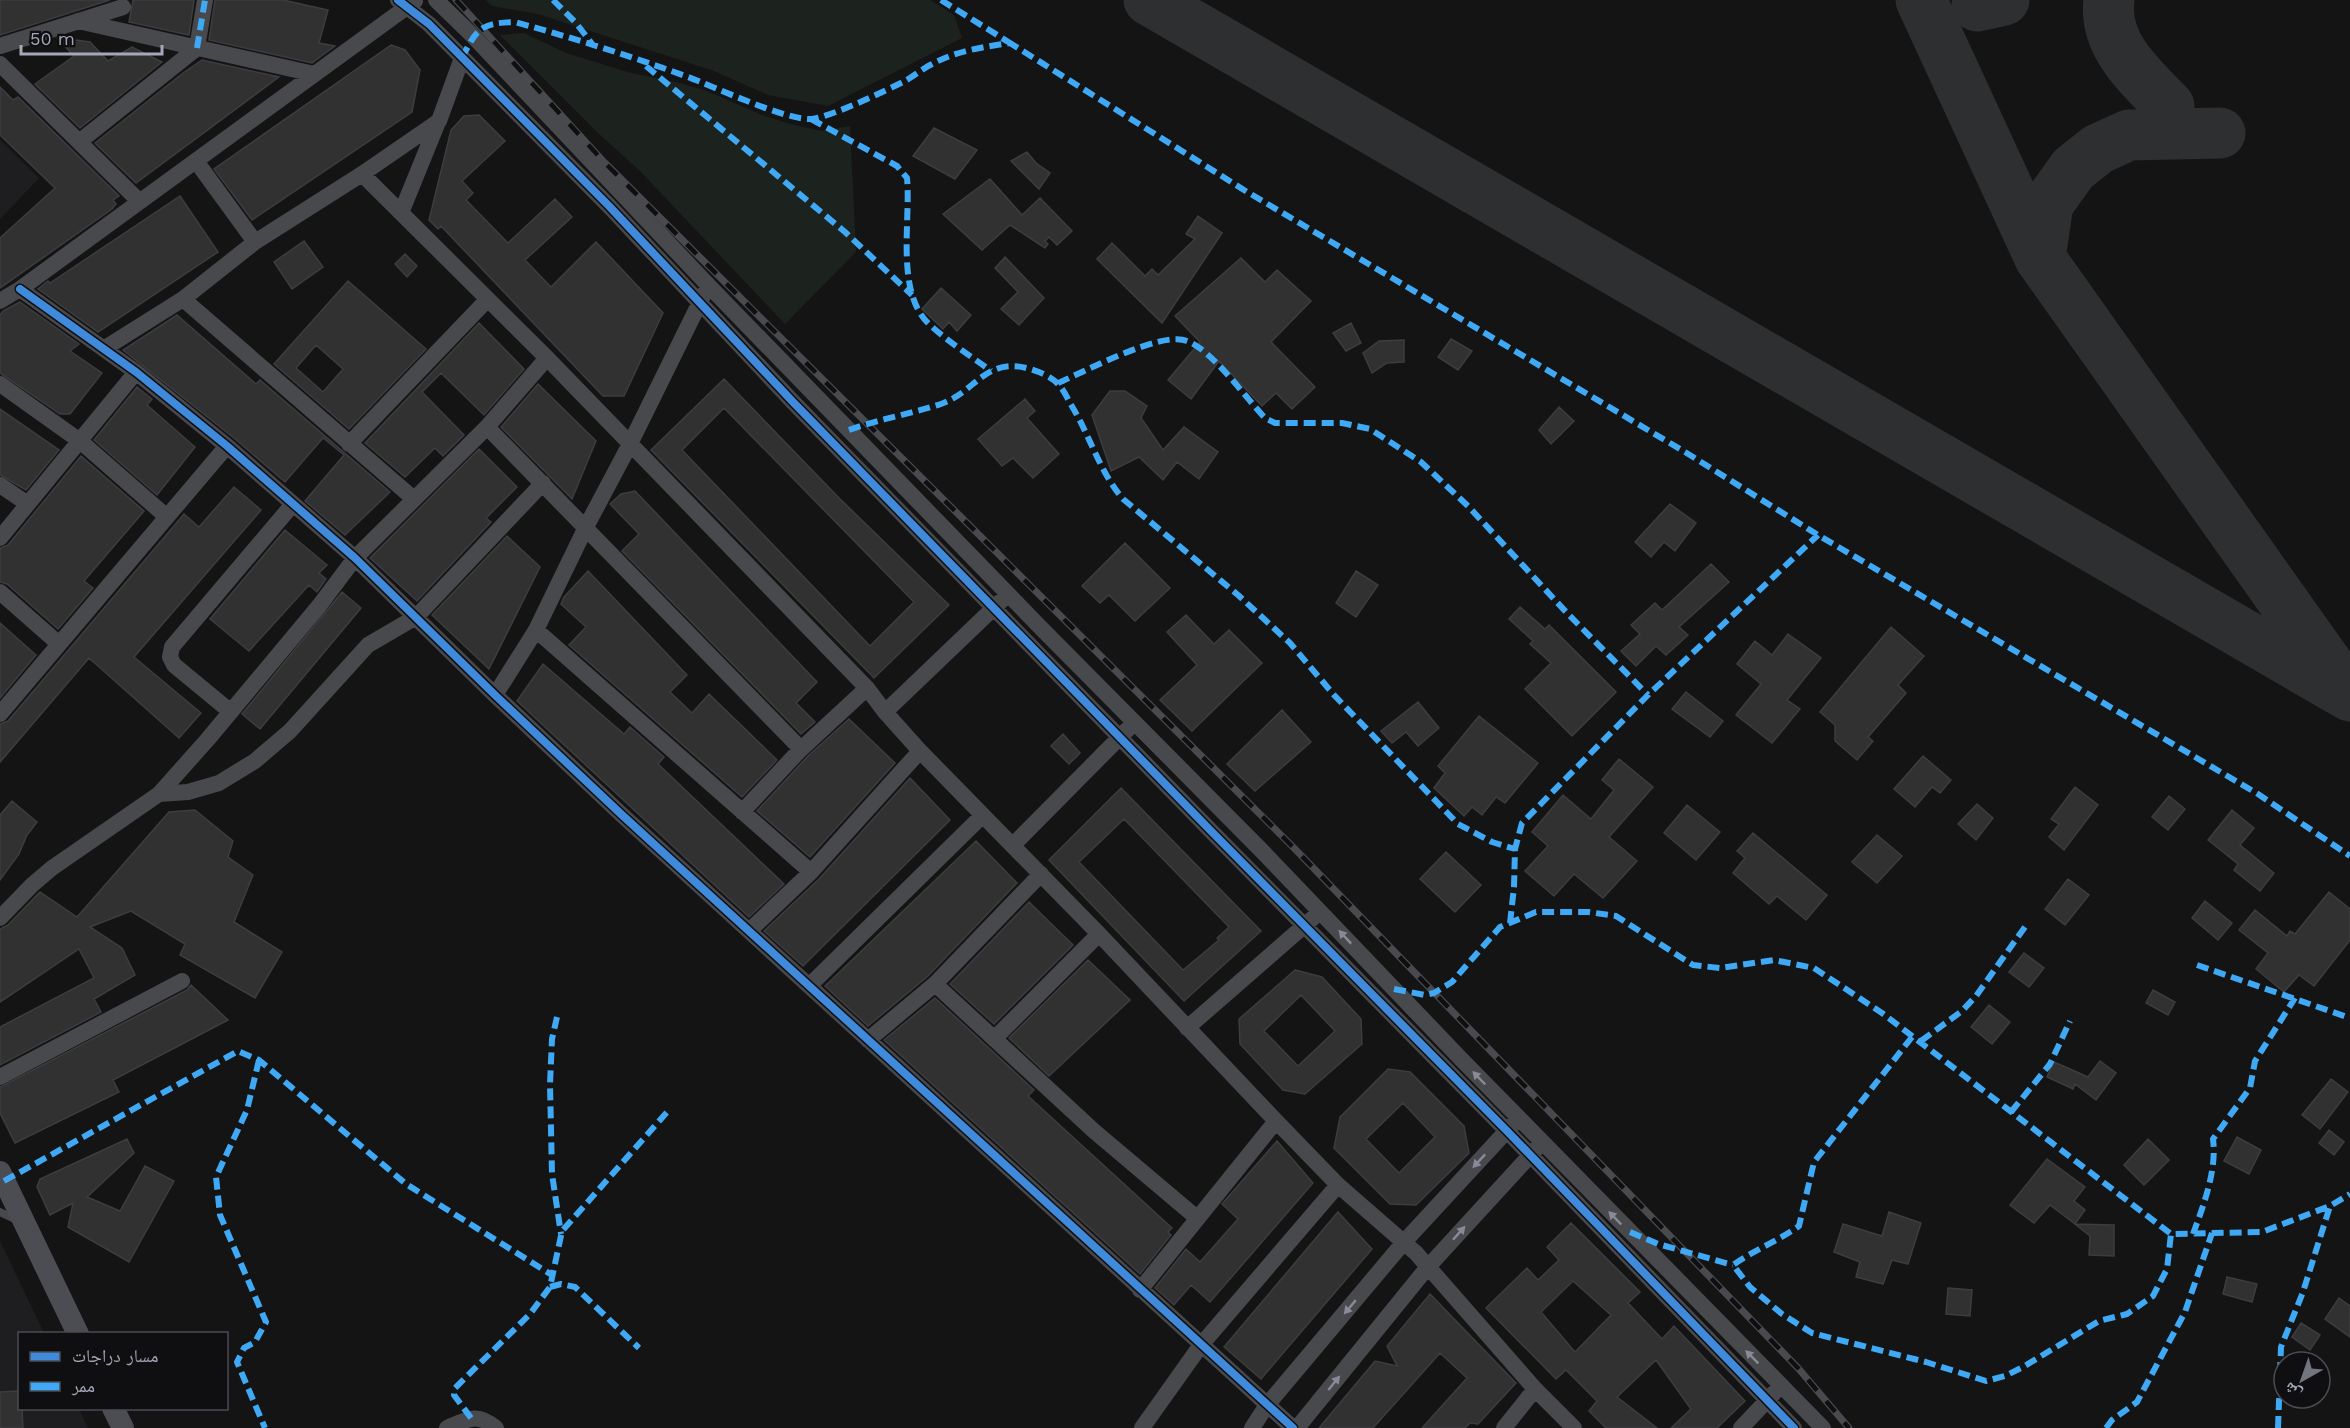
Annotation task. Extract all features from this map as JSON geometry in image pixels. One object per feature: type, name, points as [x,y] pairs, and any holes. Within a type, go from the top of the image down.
[{"type":"main road","points":[[0,1172],[77,1332]]},
{"type":"main road","points":[[114,1410],[123,1428]]},
{"type":"street","points":[[79,142],[197,48],[205,0]]},
{"type":"street","points":[[436,0],[1008,594],[1823,1428]]},
{"type":"street","points":[[0,301],[20,289],[196,161],[408,2],[609,206],[699,303],[994,608],[1664,1291],[1794,1428]]},
{"type":"street","points":[[118,30],[124,4]]},
{"type":"street","points":[[0,46],[124,4]]},
{"type":"street","points":[[78,21],[314,74]]},
{"type":"street","points":[[401,213],[462,58]]},
{"type":"street","points":[[0,63],[139,201]]},
{"type":"street","points":[[105,348],[183,299],[255,242],[362,174],[439,121]]},
{"type":"street","points":[[196,161],[255,242]]},
{"type":"street","points":[[362,174],[547,358],[867,688],[920,751],[1099,934],[1338,1185],[1404,1242],[1535,1389],[1574,1428]]},
{"type":"street","points":[[495,695],[536,630],[585,527],[630,444],[709,286]]},
{"type":"street","points":[[20,289],[136,372],[227,446],[355,558],[495,695],[749,931],[1201,1346],[1295,1428],[1427,1268],[1542,1142]]},
{"type":"street","points":[[183,299],[414,499]]},
{"type":"street","points":[[349,444],[487,300]]},
{"type":"street","points":[[0,918],[52,868],[159,794],[231,712],[319,606],[355,558],[487,427],[547,358]]},
{"type":"street","points":[[0,538],[136,372]]},
{"type":"street","points":[[0,384],[80,441],[166,517]]},
{"type":"street","points":[[487,427],[801,749]]},
{"type":"street","points":[[2,708],[227,446]]},
{"type":"street","points":[[159,794],[188,792],[219,783],[255,761],[290,731],[368,645],[416,617],[543,483]]},
{"type":"street","points":[[0,485],[28,504]]},
{"type":"street","points":[[231,712],[174,665],[171,657],[172,647],[293,504]]},
{"type":"street","points":[[0,592],[59,644]]},
{"type":"street","points":[[885,712],[1008,594]]},
{"type":"street","points":[[536,630],[811,872]]},
{"type":"street","points":[[742,812],[801,749],[867,688]]},
{"type":"street","points":[[1013,845],[1135,722]]},
{"type":"street","points":[[749,931],[811,872],[920,751]]},
{"type":"street","points":[[809,986],[982,815]]},
{"type":"street","points":[[868,1040],[935,984],[1041,874]]},
{"type":"street","points":[[1187,1028],[1320,911]]},
{"type":"street","points":[[995,1038],[1099,934]]},
{"type":"street","points":[[0,1077],[182,981]]},
{"type":"street","points":[[935,984],[1094,1131],[1197,1218]]},
{"type":"street","points":[[1252,1428],[1267,1405],[1404,1242],[1519,1118]]},
{"type":"street","points":[[1140,1290],[1276,1121]]},
{"type":"street","points":[[1142,1428],[1201,1346],[1338,1185]]},
{"type":"street","points":[[1741,1428],[1767,1402],[1779,1385]]},
{"type":"street","points":[[1504,1428],[1535,1389]]},
{"type":"street","points":[[447,1428],[471,1418],[485,1419],[496,1428]]},
{"type":"lane","points":[[0,1212],[27,1225]]},
{"type":"shaded area","points":[[486,0],[930,0],[954,15],[962,38],[828,106],[768,95],[714,71],[538,14],[492,6]]},
{"type":"shaded area","points":[[524,33],[566,53],[631,73],[707,91],[762,115],[790,124],[822,131],[850,126],[856,252],[785,324],[640,171],[598,133],[500,35]]},
{"type":"shaded area","points":[[0,140],[39,178],[0,219]]},
{"type":"shaded area","points":[[0,1241],[44,1332],[18,1332],[18,1410],[79,1410],[88,1428],[0,1428]]},
{"type":"building","points":[[0,0],[110,0],[0,35]]},
{"type":"building","points":[[133,0],[194,0],[189,35],[129,22]]},
{"type":"building","points":[[215,0],[283,0],[328,10],[319,43],[335,46],[312,63],[209,40]]},
{"type":"building","points":[[58,39],[90,42],[108,61],[132,47],[162,62],[80,128],[35,84],[74,56]]},
{"type":"building","points":[[391,45],[405,50],[420,70],[412,112],[252,220],[214,169]]},
{"type":"building","points":[[202,60],[279,77],[136,183],[95,143]]},
{"type":"building","points":[[0,87],[13,100],[18,97],[119,196],[113,200],[116,204],[112,209],[0,288],[0,238],[55,188],[0,135]]},
{"type":"building","points":[[479,115],[505,141],[462,181],[473,193],[466,200],[508,243],[555,199],[572,217],[525,260],[551,287],[596,242],[663,313],[624,396],[603,396],[441,226],[438,229],[429,220],[451,130],[464,116]]},
{"type":"building","points":[[934,128],[977,150],[955,179],[913,156]]},
{"type":"building","points":[[1027,152],[1036,163],[1050,173],[1039,189],[1011,161]]},
{"type":"building","points":[[990,179],[1022,215],[1040,198],[1072,231],[1057,245],[1049,237],[1045,241],[1048,244],[1045,248],[1010,225],[982,250],[943,214]]},
{"type":"building","points":[[180,196],[218,252],[98,332],[38,289],[48,281],[50,283]]},
{"type":"building","points":[[1198,216],[1222,233],[1162,323],[1097,259],[1112,243],[1145,276],[1152,269],[1158,275],[1195,239],[1186,234]]},
{"type":"building","points":[[304,241],[323,267],[292,289],[274,262]]},
{"type":"building","points":[[405,254],[417,266],[407,277],[395,264]]},
{"type":"building","points":[[1005,257],[1044,298],[1019,325],[1001,309],[1018,292],[995,268]]},
{"type":"building","points":[[1241,258],[1265,282],[1277,270],[1311,301],[1271,342],[1315,387],[1292,409],[1276,393],[1262,406],[1219,361],[1191,399],[1168,380],[1200,342],[1175,316]]},
{"type":"building","points":[[348,281],[426,349],[349,429],[274,364]],"holes":[[[316,345],[343,369],[323,392],[296,368]]]},
{"type":"building","points":[[941,288],[971,315],[957,331],[949,322],[943,329],[922,309]]},
{"type":"building","points":[[20,302],[79,344],[70,351],[102,373],[70,414],[60,414],[0,373],[0,315]]},
{"type":"building","points":[[177,315],[256,384],[260,380],[390,492],[345,535],[305,501],[344,455],[323,438],[285,482],[234,438],[123,350]]},
{"type":"building","points":[[479,323],[524,369],[484,415],[441,373],[422,392],[464,435],[443,456],[435,448],[405,477],[365,443]]},
{"type":"building","points":[[1351,323],[1361,343],[1346,351],[1333,333]]},
{"type":"building","points":[[1451,339],[1472,351],[1458,370],[1438,357]]},
{"type":"building","points":[[1404,340],[1404,362],[1387,363],[1372,373],[1363,353],[1379,341]]},
{"type":"building","points":[[724,379],[839,498],[949,605],[874,678],[651,450]],"holes":[[[724,408],[914,602],[870,646],[682,450]]]},
{"type":"building","points":[[538,384],[596,441],[572,499],[501,427]]},
{"type":"building","points":[[137,387],[152,399],[147,405],[195,447],[157,495],[94,440]]},
{"type":"building","points":[[1110,391],[1125,391],[1147,406],[1141,418],[1163,450],[1184,427],[1218,452],[1199,479],[1177,462],[1163,480],[1139,457],[1111,471],[1092,415]]},
{"type":"building","points":[[1025,399],[1035,411],[1027,418],[1059,454],[1033,478],[1013,458],[1002,466],[978,439]]},
{"type":"building","points":[[1559,407],[1574,421],[1551,444],[1539,430]]},
{"type":"building","points":[[0,409],[59,450],[26,490],[0,475]]},
{"type":"building","points":[[479,449],[517,487],[486,518],[491,522],[417,601],[370,558]]},
{"type":"building","points":[[81,456],[144,511],[84,581],[93,588],[58,629],[7,584],[0,582],[0,548],[8,545]]},
{"type":"building","points":[[234,487],[261,510],[134,657],[201,713],[179,738],[89,658],[0,762],[0,724],[8,721],[184,514],[199,527]]},
{"type":"building","points":[[635,491],[817,682],[796,703],[815,722],[801,734],[622,551],[639,534],[610,504],[621,494]]},
{"type":"building","points":[[1670,504],[1696,523],[1675,551],[1664,542],[1651,557],[1635,542]]},
{"type":"building","points":[[285,530],[327,565],[319,573],[326,579],[317,592],[309,585],[249,651],[210,619]]},
{"type":"building","points":[[507,536],[540,567],[489,669],[432,615]]},
{"type":"building","points":[[1125,543],[1170,588],[1135,621],[1109,595],[1100,603],[1082,586]]},
{"type":"building","points":[[1711,564],[1729,582],[1679,627],[1688,635],[1666,655],[1656,646],[1636,666],[1621,651],[1640,634],[1631,625],[1655,603],[1662,610]]},
{"type":"building","points":[[588,571],[687,675],[670,692],[692,713],[709,694],[777,760],[742,797],[569,645],[586,627],[561,604],[564,597]]},
{"type":"building","points":[[1356,571],[1378,585],[1356,617],[1336,603]]},
{"type":"building","points":[[342,592],[361,608],[260,729],[242,714]]},
{"type":"building","points":[[1520,607],[1545,629],[1549,625],[1616,692],[1572,736],[1525,689],[1551,663],[1530,644],[1533,641],[1509,619]]},
{"type":"building","points":[[1186,615],[1214,644],[1229,630],[1262,663],[1192,731],[1160,700],[1197,665],[1167,632]]},
{"type":"building","points":[[0,623],[36,655],[0,698]]},
{"type":"building","points":[[1891,627],[1924,656],[1898,685],[1906,693],[1868,737],[1873,741],[1857,760],[1835,741],[1835,725],[1820,712]]},
{"type":"building","points":[[1788,634],[1821,658],[1787,700],[1800,709],[1772,743],[1736,715],[1761,684],[1737,664],[1755,641],[1772,655]]},
{"type":"building","points":[[543,664],[624,734],[630,727],[664,757],[658,764],[784,884],[749,917],[517,701]]},
{"type":"building","points":[[1686,692],[1723,721],[1710,737],[1672,709]]},
{"type":"building","points":[[1418,702],[1439,728],[1418,746],[1406,732],[1392,743],[1381,731]]},
{"type":"building","points":[[1282,710],[1311,742],[1255,791],[1227,764]]},
{"type":"building","points":[[1479,716],[1538,763],[1505,803],[1496,797],[1482,815],[1472,807],[1464,816],[1434,788],[1445,773],[1438,766]]},
{"type":"building","points":[[849,719],[895,763],[810,857],[757,811],[808,756]]},
{"type":"building","points":[[1063,734],[1080,753],[1069,764],[1051,746]]},
{"type":"building","points":[[1923,756],[1951,780],[1940,793],[1932,787],[1915,807],[1894,789]]},
{"type":"building","points":[[1619,759],[1653,787],[1609,837],[1637,861],[1603,898],[1574,874],[1554,896],[1525,871],[1548,846],[1532,832],[1563,795],[1591,819],[1614,790],[1602,780]]},
{"type":"building","points":[[910,778],[950,820],[803,966],[764,931],[819,879]]},
{"type":"building","points":[[2075,787],[2098,805],[2064,850],[2049,837],[2059,824],[2051,819]]},
{"type":"building","points":[[1121,788],[1261,931],[1184,1001],[1049,860]],"holes":[[[1124,819],[1229,927],[1217,938],[1219,940],[1183,970],[1079,862]]]},
{"type":"building","points":[[2169,796],[2185,809],[2168,830],[2152,817]]},
{"type":"building","points":[[12,801],[37,822],[27,835],[19,854],[0,880],[0,815]]},
{"type":"building","points":[[1977,804],[1993,818],[1976,840],[1958,824]]},
{"type":"building","points":[[1687,805],[1720,832],[1696,860],[1664,833]]},
{"type":"building","points":[[195,810],[233,841],[228,857],[253,875],[234,922],[282,952],[255,998],[180,955],[185,944],[131,911],[90,927],[122,948],[135,975],[94,999],[101,1012],[0,1065],[0,1027],[94,978],[79,949],[0,1002],[0,929],[8,925],[40,892],[77,917],[169,812]]},
{"type":"building","points":[[2232,810],[2254,828],[2240,845],[2274,873],[2260,891],[2234,870],[2238,864],[2208,840]]},
{"type":"building","points":[[1753,833],[1827,895],[1806,920],[1777,896],[1769,904],[1733,873],[1745,858],[1737,851]]},
{"type":"building","points":[[1877,835],[1902,856],[1877,883],[1852,862]]},
{"type":"building","points":[[976,841],[1017,883],[928,976],[868,1026],[825,986]]},
{"type":"building","points":[[1446,852],[1481,885],[1455,912],[1420,879]]},
{"type":"building","points":[[2068,879],[2089,895],[2065,925],[2045,909]]},
{"type":"building","points":[[2329,892],[2350,909],[2350,940],[2314,986],[2299,975],[2284,992],[2256,969],[2268,953],[2239,930],[2255,910],[2287,936],[2290,931],[2295,934]]},
{"type":"building","points":[[2205,901],[2232,923],[2218,940],[2192,918]]},
{"type":"building","points":[[1029,902],[1073,945],[994,1024],[950,984]]},
{"type":"building","points":[[2024,953],[2044,968],[2029,987],[2009,972]]},
{"type":"building","points":[[1088,960],[1130,1000],[1049,1076],[1009,1038]]},
{"type":"building","points":[[1295,970],[1322,977],[1361,1019],[1362,1044],[1305,1094],[1283,1090],[1240,1044],[1239,1019]],"holes":[[[1301,995],[1335,1031],[1298,1066],[1264,1031]]]},
{"type":"building","points":[[191,985],[228,1020],[113,1080],[119,1092],[15,1143],[0,1113],[0,1087],[187,990]]},
{"type":"building","points":[[2153,990],[2175,1002],[2168,1015],[2146,1003]]},
{"type":"building","points":[[935,998],[1034,1090],[1028,1096],[1172,1228],[1168,1232],[1171,1235],[1140,1274],[884,1040]]},
{"type":"building","points":[[1989,1005],[2010,1022],[1992,1044],[1971,1027]]},
{"type":"building","points":[[2100,1061],[2116,1073],[2096,1100],[2075,1084],[2073,1089],[2047,1077],[2054,1062],[2088,1077]]},
{"type":"building","points":[[1388,1069],[1410,1072],[1464,1126],[1469,1153],[1416,1205],[1390,1204],[1334,1148],[1340,1117]],"holes":[[[1403,1103],[1435,1137],[1399,1173],[1366,1139]]]},
{"type":"building","points":[[2331,1079],[2348,1092],[2320,1129],[2302,1115]]},
{"type":"building","points":[[2329,1130],[2344,1142],[2334,1155],[2319,1143]]},
{"type":"building","points":[[2237,1137],[2261,1150],[2249,1174],[2224,1161]]},
{"type":"building","points":[[127,1139],[134,1153],[87,1197],[120,1211],[145,1166],[174,1181],[129,1262],[68,1227],[73,1203],[50,1215],[37,1187],[40,1179]]},
{"type":"building","points":[[2148,1139],[2169,1160],[2144,1185],[2124,1165]]},
{"type":"building","points":[[1277,1141],[1313,1183],[1210,1302],[1191,1285],[1174,1305],[1155,1288],[1186,1249],[1200,1262],[1238,1219],[1222,1204]]},
{"type":"building","points":[[2047,1159],[2085,1187],[2074,1201],[2085,1210],[2075,1224],[2050,1205],[2034,1223],[2010,1205]]},
{"type":"building","points":[[1338,1212],[1372,1249],[1261,1379],[1224,1347]]},
{"type":"building","points":[[1889,1212],[1921,1223],[1908,1264],[1892,1260],[1883,1284],[1856,1277],[1860,1262],[1834,1252],[1843,1224],[1882,1236]]},
{"type":"building","points":[[1571,1223],[1640,1292],[1628,1303],[1662,1339],[1674,1326],[1745,1401],[1717,1428],[1671,1428],[1691,1409],[1656,1360],[1617,1397],[1657,1428],[1606,1428],[1589,1411],[1597,1401],[1566,1370],[1556,1379],[1486,1308],[1527,1268],[1538,1280],[1559,1260],[1547,1247]],"holes":[[[1573,1281],[1611,1315],[1575,1352],[1541,1312]]]},
{"type":"building","points":[[2075,1224],[2114,1225],[2114,1256],[2089,1255],[2090,1236]]},
{"type":"building","points":[[2227,1277],[2257,1284],[2252,1302],[2223,1294]]},
{"type":"building","points":[[1948,1288],[1972,1290],[1970,1316],[1946,1314]]},
{"type":"building","points":[[1430,1294],[1516,1383],[1478,1424],[1470,1423],[1465,1428],[1422,1428],[1467,1378],[1440,1353],[1373,1428],[1319,1428],[1375,1361],[1397,1366],[1387,1346]]},
{"type":"building","points":[[2339,1298],[2350,1306],[2350,1337],[2325,1319]]},
{"type":"building","points":[[2301,1323],[2320,1335],[2310,1350],[2292,1337]]},
{"type":"building","points":[[18,1391],[18,1410],[22,1410],[23,1428],[0,1428],[0,1392]]},
{"type":"taxiway","points":[[1149,0],[2350,696]]},
{"type":"taxiway","points":[[1921,0],[2040,258],[2341,683]]},
{"type":"taxiway","points":[[1977,6],[2004,0]]},
{"type":"taxiway","points":[[2109,0],[2109,16],[2118,46],[2136,72],[2169,106]]},
{"type":"taxiway","points":[[2040,258],[2048,204],[2073,169],[2098,149],[2129,135],[2220,133]]},
{"type":"railway","points":[[456,0],[604,162],[1294,848],[1798,1368],[1849,1428]]},
{"type":"marked path","points":[[197,48],[205,0]]},
{"type":"marked path","points":[[553,0],[576,23],[593,45]]},
{"type":"marked path","points":[[941,0],[1010,43]]},
{"type":"marked path","points":[[462,58],[481,29],[494,24],[515,22],[645,62],[786,115],[812,119],[872,97],[951,56],[1010,43],[1244,190],[1685,452],[1818,535],[2258,794],[2350,856]]},
{"type":"marked path","points":[[646,66],[845,232],[912,295]]},
{"type":"marked path","points":[[811,119],[897,166],[907,178],[908,275],[918,310],[936,331],[991,371]]},
{"type":"marked path","points":[[1058,383],[1123,354],[1160,341],[1175,339],[1187,341],[1207,354],[1265,418],[1275,423],[1342,423],[1370,429],[1421,462],[1468,506],[1567,613],[1648,695]]},
{"type":"marked path","points":[[849,430],[941,404],[953,399],[991,371],[1002,367],[1015,366],[1030,369],[1049,377],[1065,393],[1107,477],[1123,499],[1238,595],[1290,643],[1334,695],[1458,824],[1492,842],[1515,849]]},
{"type":"marked path","points":[[1510,923],[1515,849],[1522,823],[1648,695],[1818,535]]},
{"type":"marked path","points":[[1394,989],[1425,995],[1434,993],[1452,982],[1500,927],[1536,912],[1588,912],[1616,916],[1693,965],[1720,968],[1774,960],[1814,968],[1882,1013],[2171,1234],[2262,1232],[2330,1206],[2350,1194]]},
{"type":"marked path","points":[[1921,1041],[1962,1011],[1976,996],[2027,924]]},
{"type":"marked path","points":[[2197,965],[2350,1018]]},
{"type":"marked path","points":[[2193,1234],[2211,1175],[2213,1139],[2250,1088],[2255,1061],[2295,998]]},
{"type":"marked path","points":[[557,1017],[552,1039],[550,1084],[552,1174],[561,1234]]},
{"type":"marked path","points":[[2011,1112],[2050,1064],[2070,1021]]},
{"type":"marked path","points":[[1912,1037],[1814,1162],[1799,1226],[1733,1265],[1750,1287],[1782,1314],[1812,1333],[1926,1362],[1986,1381],[2005,1376],[2023,1367],[2099,1321],[2127,1314],[2153,1296],[2167,1269],[2171,1234]]},
{"type":"marked path","points":[[4,1181],[238,1051],[259,1060],[406,1184],[552,1275]]},
{"type":"marked path","points":[[259,1060],[247,1110],[216,1177],[220,1215],[266,1322],[255,1342],[244,1348],[237,1362],[265,1428]]},
{"type":"marked path","points":[[471,1418],[454,1395],[455,1388],[530,1314],[550,1287],[562,1231],[668,1111]]},
{"type":"marked path","points":[[2278,1428],[2281,1347],[2303,1292],[2330,1206]]},
{"type":"marked path","points":[[1630,1232],[1658,1244],[1733,1265]]},
{"type":"marked path","points":[[2106,1428],[2112,1420],[2137,1402],[2185,1312],[2212,1233]]},
{"type":"marked path","points":[[550,1287],[561,1284],[575,1287],[639,1348]]},
{"type":"cycle path","points":[[398,0],[429,24],[609,206],[793,402],[1507,1131],[1794,1428]]},
{"type":"cycle path","points":[[20,289],[136,372],[227,446],[355,558],[622,815],[1293,1428]]}]
